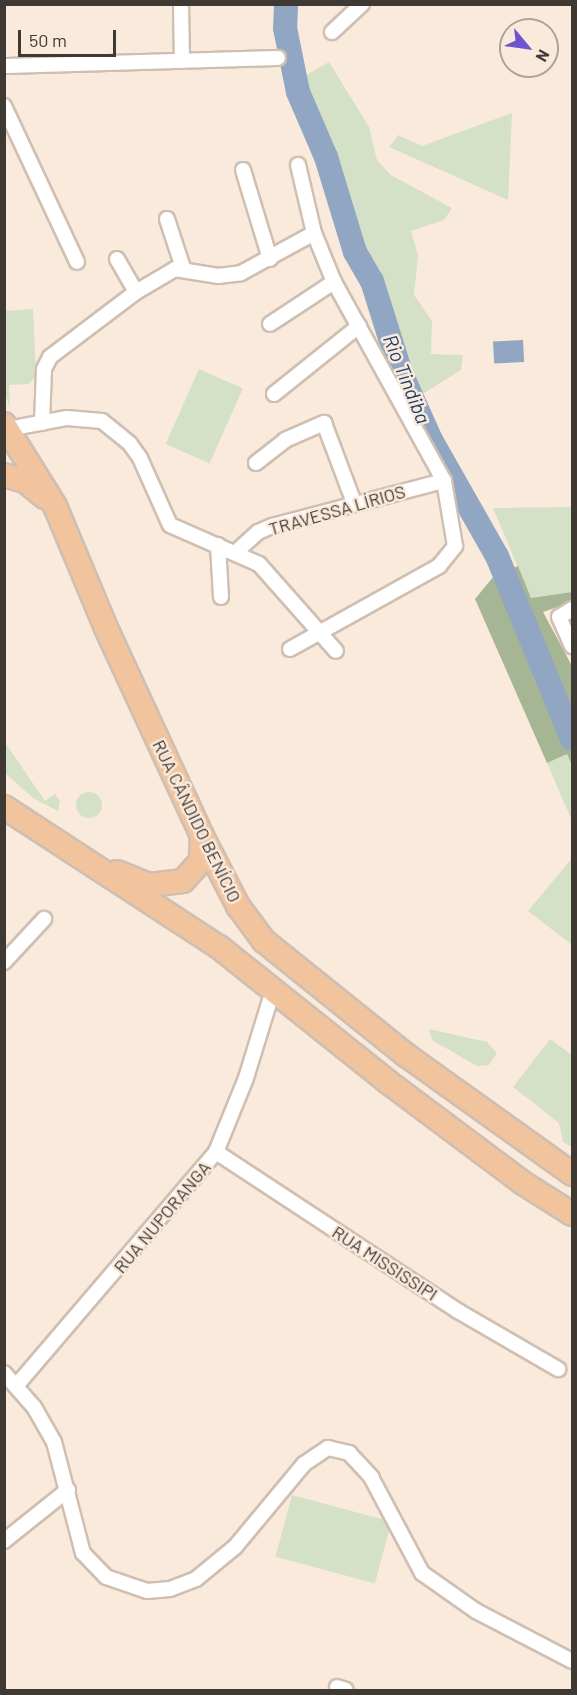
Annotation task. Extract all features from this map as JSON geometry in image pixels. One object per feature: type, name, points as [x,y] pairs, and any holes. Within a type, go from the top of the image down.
[{"type":"main road","name":"RUA CÂNDIDO BENÍCIO","points":[[6,427],[55,506],[106,628],[202,836],[238,906],[264,941],[406,1055],[573,1174]]},
{"type":"main road","points":[[4,475],[25,481],[55,506]]},
{"type":"main road","points":[[4,807],[219,947],[433,1116],[523,1183],[573,1214]]},
{"type":"main road","points":[[72,853],[150,885],[164,886],[183,881],[196,867],[203,850],[202,836]]},
{"type":"street","points":[[181,4],[182,61]]},
{"type":"street","points":[[332,32],[362,4]]},
{"type":"street","points":[[4,66],[278,58]]},
{"type":"street","points":[[4,106],[77,262]]},
{"type":"street","points":[[290,649],[447,561],[455,546],[455,532],[444,481],[334,282],[314,233],[298,165]]},
{"type":"street","points":[[243,170],[270,259]]},
{"type":"street","points":[[167,219],[183,268]]},
{"type":"street","points":[[42,423],[44,369],[50,357],[136,292],[167,271],[183,268],[230,276],[270,259],[314,233]]},
{"type":"street","points":[[117,259],[136,292]]},
{"type":"street","points":[[270,324],[334,282]]},
{"type":"street","points":[[274,394],[359,326]]},
{"type":"street","points":[[6,427],[90,417],[108,425],[140,458],[171,525],[237,551],[259,564],[336,651]]},
{"type":"street","points":[[256,463],[285,440],[324,423],[332,435],[354,503]]},
{"type":"street","name":"TRAVESSA LÍRIOS","points":[[237,551],[272,526],[444,481]]},
{"type":"street","points":[[219,545],[221,597]]},
{"type":"street","points":[[573,609],[559,617],[573,646]]},
{"type":"street","points":[[4,962],[44,919]]},
{"type":"street","name":"RUA NUPORANGA","points":[[17,1385],[216,1152],[239,1098],[273,990]]},
{"type":"street","name":"RUA MISSISSIPI","points":[[216,1152],[458,1311],[558,1369]]},
{"type":"street","points":[[4,1373],[17,1385],[54,1442],[83,1553],[94,1567],[125,1586],[147,1591],[170,1589],[196,1579],[235,1547],[304,1464],[328,1448],[349,1454],[371,1477],[422,1573],[476,1611],[573,1661]]},
{"type":"street","points":[[4,1541],[68,1490]]},
{"type":"green space","points":[[329,62],[369,127],[377,160],[391,175],[452,208],[444,220],[411,231],[418,255],[414,295],[432,321],[431,354],[463,355],[461,370],[421,395],[343,208],[330,154],[304,97],[301,78]]},
{"type":"green space","points":[[512,113],[508,200],[389,147],[398,135],[422,146]]},
{"type":"green space","points":[[33,309],[36,375],[29,384],[9,385],[10,408],[5,394],[5,311]]},
{"type":"green space","points":[[199,369],[243,389],[209,463],[166,444]]},
{"type":"green space","points":[[572,507],[572,592],[531,598],[493,508]]},
{"type":"green space","points":[[518,566],[531,598],[572,592],[572,602],[543,612],[572,666],[572,765],[567,754],[547,763],[475,599],[494,576]]},
{"type":"green space","points":[[4,741],[45,801],[55,794],[60,801],[58,811],[33,798],[5,773]]},
{"type":"green space","points":[[567,754],[572,765],[572,821],[547,763]]},
{"type":"green space","points":[[89,792],[98,796],[102,805],[98,814],[89,818],[80,814],[76,805],[80,796]]},
{"type":"green space","points":[[572,858],[572,945],[528,911]]},
{"type":"green space","points":[[429,1029],[487,1042],[497,1053],[489,1065],[477,1066],[432,1040]]},
{"type":"green space","points":[[550,1039],[572,1055],[572,1147],[563,1142],[559,1123],[513,1087]]},
{"type":"green space","points":[[292,1495],[391,1522],[375,1583],[275,1557]]},
{"type":"water","points":[[523,340],[524,362],[494,364],[493,342]]},
{"type":"waterway","name":"Rio Tindiba","points":[[286,4],[285,28],[298,92],[326,157],[355,252],[372,281],[401,373],[431,440],[497,556],[572,739]]}]
